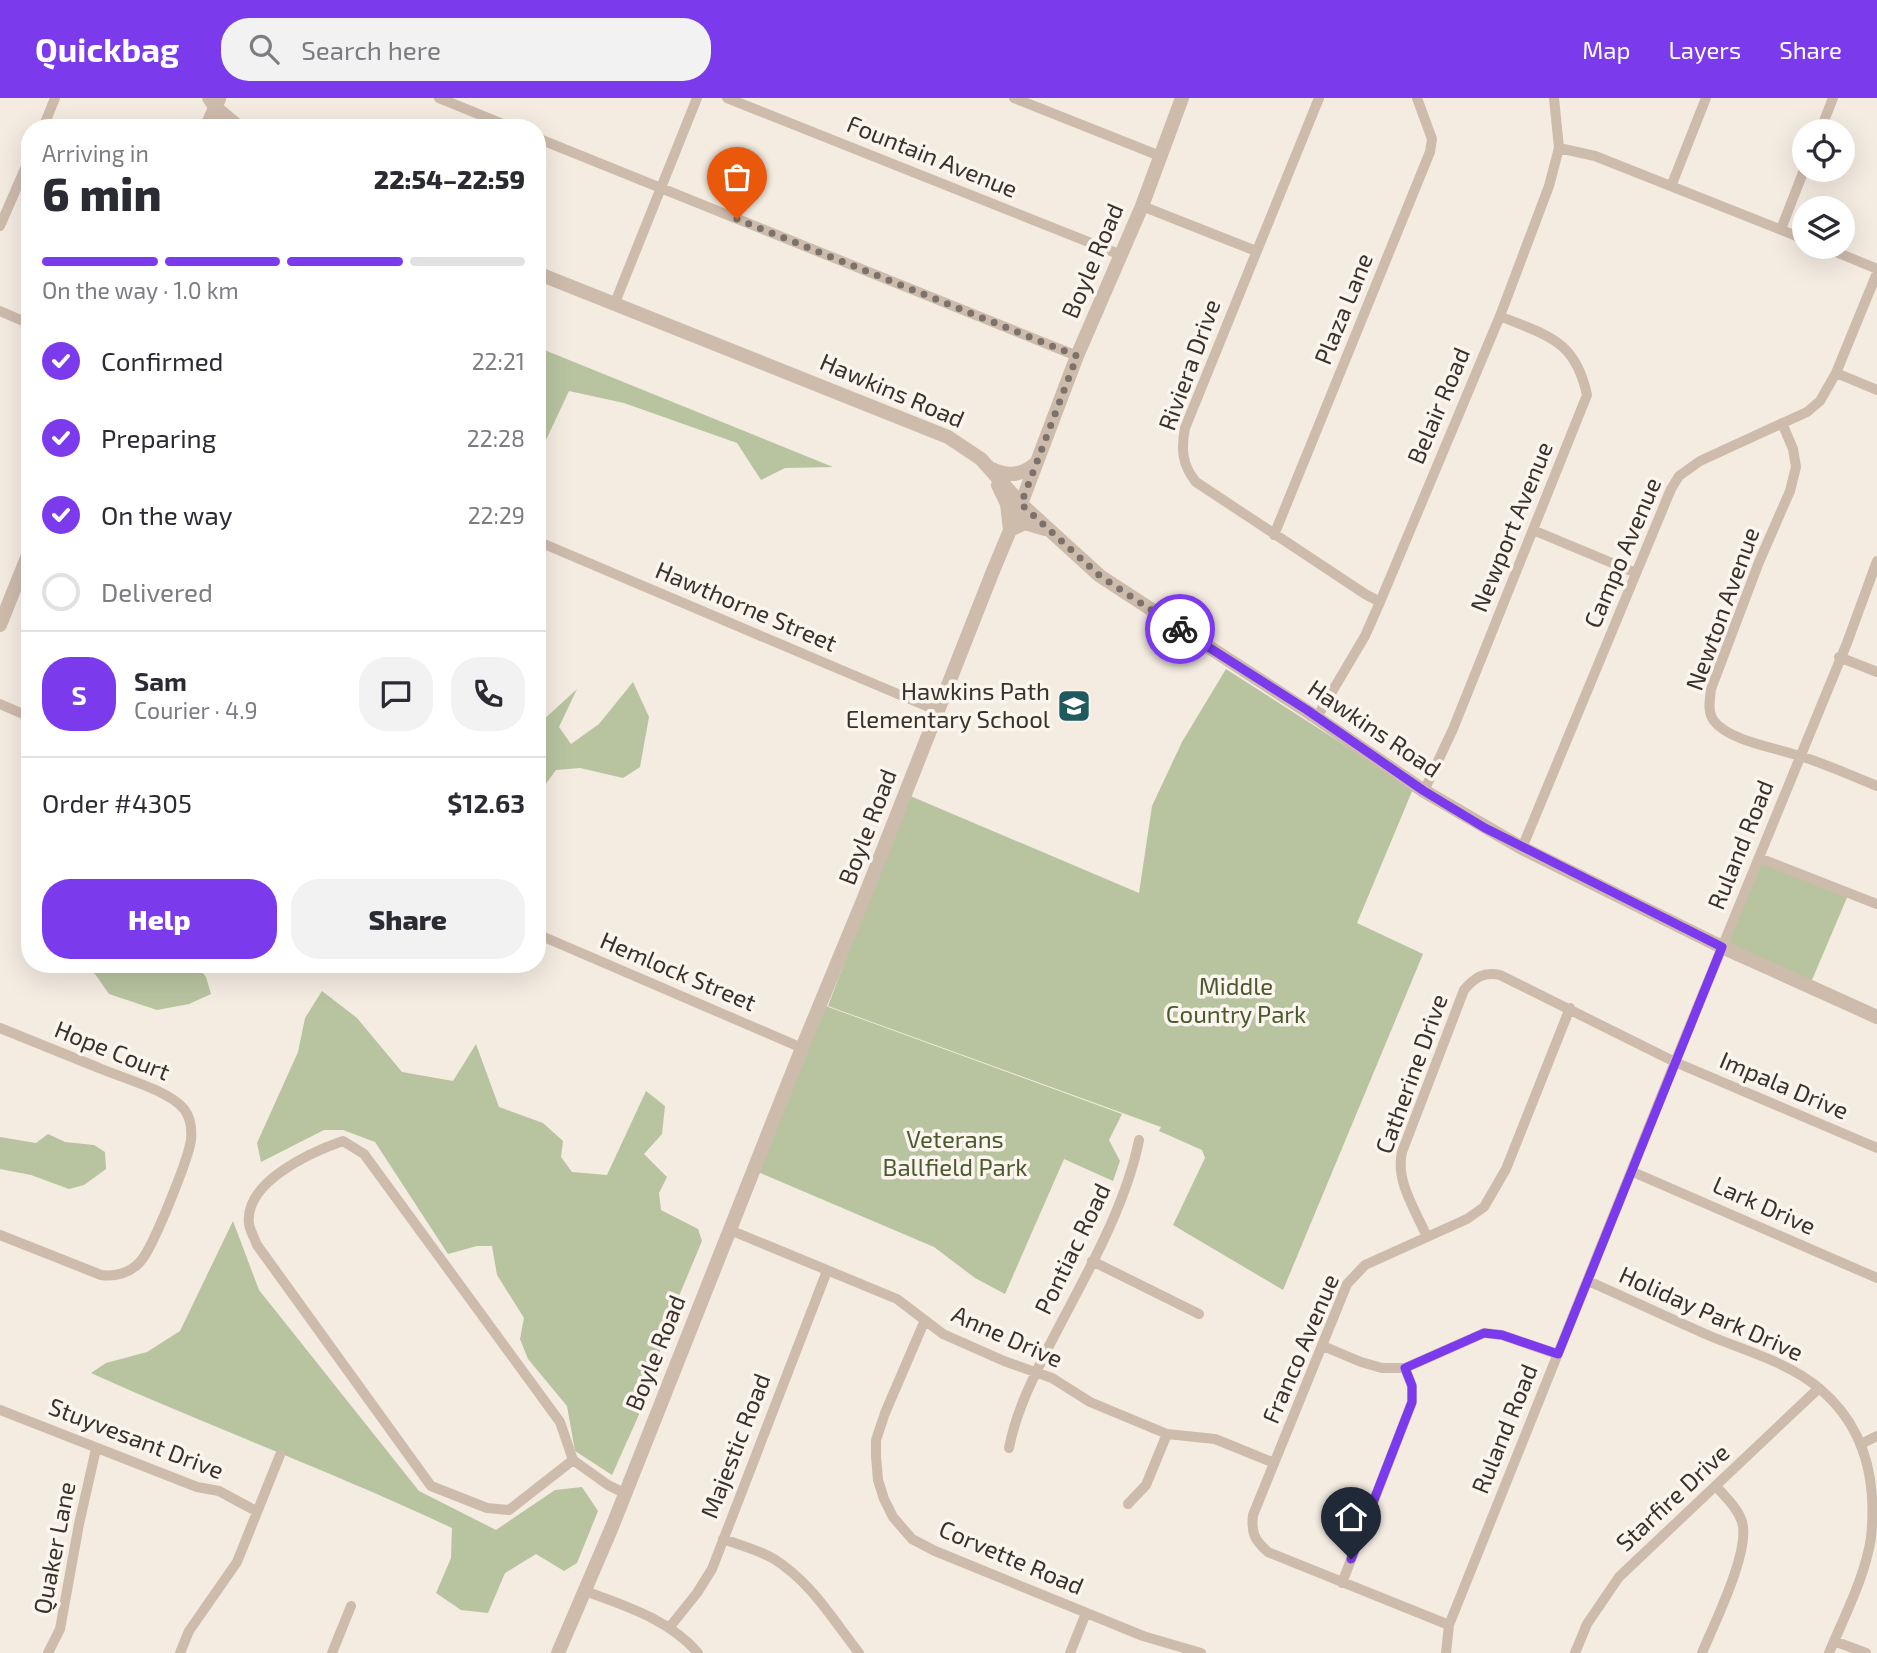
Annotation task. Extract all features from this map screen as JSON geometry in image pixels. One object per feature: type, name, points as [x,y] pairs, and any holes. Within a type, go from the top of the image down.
[{"type":"street","points":[[47,119],[55,98]]},
{"type":"street","points":[[439,98],[491,119]]},
{"type":"street","points":[[614,305],[697,98]]},
{"type":"street","name":"Fountain Avenue","points":[[727,98],[1121,255]]},
{"type":"street","points":[[1014,98],[1160,156]]},
{"type":"street","name":"Boyle Road","points":[[558,1653],[1021,504],[1077,356],[1142,206],[1181,98]]},
{"type":"street","name":"Riviera Drive","points":[[1319,98],[1185,428],[1182,453],[1189,474],[1196,482],[1365,594],[1380,601]]},
{"type":"street","name":"Plaza Lane","points":[[1274,535],[1430,152],[1432,139],[1417,98]]},
{"type":"street","name":"Belair Road","points":[[1317,717],[1365,636],[1500,316],[1549,187],[1559,148],[1554,98]]},
{"type":"street","points":[[1672,184],[1706,98]]},
{"type":"street","points":[[1825,119],[1833,98]]},
{"type":"street","points":[[209,119],[215,101],[232,119]]},
{"type":"street","points":[[546,142],[1077,356]]},
{"type":"street","points":[[1559,148],[1595,156],[1672,184],[1792,234]]},
{"type":"street","points":[[0,226],[21,178]]},
{"type":"street","points":[[1781,229],[1799,182]]},
{"type":"street","points":[[1142,206],[1256,251]]},
{"type":"street","points":[[1850,259],[1877,271]]},
{"type":"street","name":"Campo Avenue","points":[[1522,848],[1678,477],[1700,461],[1807,412],[1820,401],[1836,373],[1877,271]]},
{"type":"street","name":"Hawkins Road","points":[[546,277],[948,437],[967,448],[990,468],[1021,504],[1100,576],[1317,717],[1424,791],[1522,848],[1722,947],[1877,1017]]},
{"type":"street","points":[[0,311],[21,320]]},
{"type":"street","name":"Newport Avenue","points":[[1424,791],[1453,729],[1587,395],[1578,365],[1569,351],[1550,337],[1500,316]]},
{"type":"street","points":[[1836,373],[1877,390]]},
{"type":"street","name":"Newton Avenue","points":[[1782,423],[1793,449],[1796,467],[1790,491],[1754,575],[1711,689],[1709,705],[1713,720],[1724,730],[1800,755]]},
{"type":"street","points":[[990,468],[1011,475],[1022,473],[1038,461]]},
{"type":"street","points":[[990,468],[1007,504],[1010,530],[1025,523],[1051,531]]},
{"type":"street","points":[[1533,530],[1636,573]]},
{"type":"street","name":"Hawthorne Street","points":[[546,545],[938,711]]},
{"type":"street","name":"Ruland Road","points":[[1446,1653],[1449,1625],[1839,657],[1847,643],[1877,561]]},
{"type":"street","points":[[0,625],[21,572]]},
{"type":"street","points":[[1839,657],[1877,672]]},
{"type":"street","points":[[0,704],[21,713]]},
{"type":"street","points":[[1800,755],[1877,786]]},
{"type":"street","points":[[1759,858],[1877,904]]},
{"type":"street","name":"Hemlock Street","points":[[546,938],[802,1048]]},
{"type":"street","name":"Catherine Drive","points":[[1427,1237],[1401,1177],[1399,1165],[1409,1131],[1464,990],[1474,979],[1491,972],[1500,975],[1675,1062]]},
{"type":"street","name":"Franco Avenue","points":[[1449,1625],[1268,1552],[1257,1543],[1251,1531],[1253,1515],[1347,1284],[1365,1265],[1468,1219],[1484,1207],[1499,1184],[1570,1008]]},
{"type":"street","name":"Hope Court","points":[[0,1028],[161,1093],[184,1110],[191,1126],[190,1144],[154,1236],[138,1265],[126,1272],[101,1275],[0,1235]]},
{"type":"street","name":"Impala Drive","points":[[1675,1062],[1877,1148]]},
{"type":"street","name":"Pontiac Road","points":[[1009,1448],[1014,1423],[1036,1372],[1132,1175],[1139,1140]]},
{"type":"street","points":[[573,1460],[509,1510],[487,1508],[431,1486],[257,1245],[249,1223],[255,1197],[266,1183],[318,1150],[343,1141],[365,1154],[560,1422],[573,1460],[624,1493]]},
{"type":"street","name":"Lark Drive","points":[[1633,1172],[1877,1278]]},
{"type":"street","name":"Anne Drive","points":[[730,1230],[897,1299],[954,1340],[1052,1378],[1090,1402],[1167,1434],[1216,1439],[1274,1463]]},
{"type":"street","points":[[1092,1261],[1199,1314]]},
{"type":"street","name":"Majestic Road","points":[[669,1628],[712,1569],[827,1271]]},
{"type":"street","name":"Holiday Park Drive","points":[[1588,1281],[1785,1367],[1819,1388],[1844,1413],[1863,1443],[1873,1487],[1872,1537],[1867,1560],[1829,1653]]},
{"type":"street","name":"Corvette Road","points":[[925,1320],[876,1440],[878,1480],[893,1517],[912,1539],[935,1552],[1143,1636],[1198,1653]]},
{"type":"street","points":[[1323,1346],[1362,1363],[1382,1368],[1405,1368],[1484,1333],[1502,1335],[1558,1354]]},
{"type":"street","points":[[1342,1583],[1412,1402],[1412,1386],[1405,1368]]},
{"type":"street","name":"Starfire Drive","points":[[1575,1653],[1587,1624],[1619,1577],[1819,1388]]},
{"type":"street","name":"Stuyvesant Drive","points":[[0,1410],[197,1488],[219,1491],[256,1511]]},
{"type":"street","points":[[1128,1504],[1146,1485],[1167,1434]]},
{"type":"street","points":[[1863,1443],[1877,1436]]},
{"type":"street","name":"Quaker Lane","points":[[48,1653],[56,1642],[64,1616],[79,1524],[96,1449]]},
{"type":"street","points":[[180,1653],[189,1631],[237,1562],[280,1455]]},
{"type":"street","points":[[1702,1653],[1739,1559],[1744,1538],[1742,1522],[1716,1486]]},
{"type":"street","points":[[723,1539],[772,1558],[791,1571],[819,1598],[859,1653]]},
{"type":"street","points":[[584,1591],[642,1612],[669,1628],[698,1653]]},
{"type":"street","points":[[332,1653],[351,1606]]},
{"type":"street","points":[[1070,1653],[1087,1613]]},
{"type":"street","points":[[1834,1641],[1867,1653]]},
{"type":"green space","points":[[546,351],[833,467],[785,468],[761,480],[737,443],[624,403],[569,391],[546,440]]},
{"type":"green space","name":"Middle Country Park","points":[[1226,669],[1413,789],[1357,923],[1423,954],[1283,1290],[1173,1225],[1205,1158],[1202,1150],[1159,1131],[1161,1127],[828,1006],[908,795],[1139,893],[1152,806],[1182,742]]},
{"type":"green space","points":[[633,682],[649,717],[640,767],[623,778],[580,768],[556,770],[546,784],[546,717],[577,689],[559,727],[571,744],[599,724]]},
{"type":"green space","points":[[1759,858],[1849,893],[1809,987],[1722,947]]},
{"type":"green space","points":[[203,973],[211,994],[189,1004],[157,1010],[109,994],[95,974]]},
{"type":"green space","points":[[322,991],[357,1018],[402,1072],[453,1081],[476,1044],[499,1107],[543,1123],[563,1141],[561,1157],[572,1172],[607,1175],[646,1091],[665,1106],[662,1134],[644,1154],[667,1177],[659,1193],[661,1210],[698,1229],[702,1241],[661,1339],[658,1372],[612,1475],[575,1451],[567,1406],[528,1359],[520,1339],[524,1318],[497,1275],[492,1246],[477,1246],[448,1254],[375,1142],[343,1130],[324,1130],[261,1162],[257,1143],[298,1052],[305,1018]]},
{"type":"green space","name":"Veterans Ballfield Park","points":[[823,1005],[1122,1114],[1109,1140],[1120,1161],[1113,1181],[1064,1159],[1005,1294],[975,1278],[934,1247],[758,1172]]},
{"type":"green space","points":[[48,1134],[65,1142],[94,1145],[105,1152],[106,1169],[84,1185],[69,1189],[31,1175],[0,1169],[0,1137],[36,1143]]},
{"type":"green space","points":[[233,1221],[259,1290],[419,1491],[496,1530],[555,1490],[582,1487],[598,1511],[577,1563],[564,1571],[536,1554],[505,1573],[488,1613],[461,1610],[436,1593],[451,1558],[452,1528],[91,1373],[106,1363],[147,1352],[180,1331]]},
{"type":"way so far","points":[[737,219],[1077,356],[1021,504],[1100,576],[1180,629]]},
{"type":"place","name":"Hawkins Path Elementary School","points":[[1074,706]]},
{"type":"route","points":[[1180,629],[1307,710],[1424,791],[1485,828],[1722,947],[1558,1354],[1502,1335],[1484,1333],[1405,1368],[1412,1386],[1412,1402],[1351,1559]]}]
